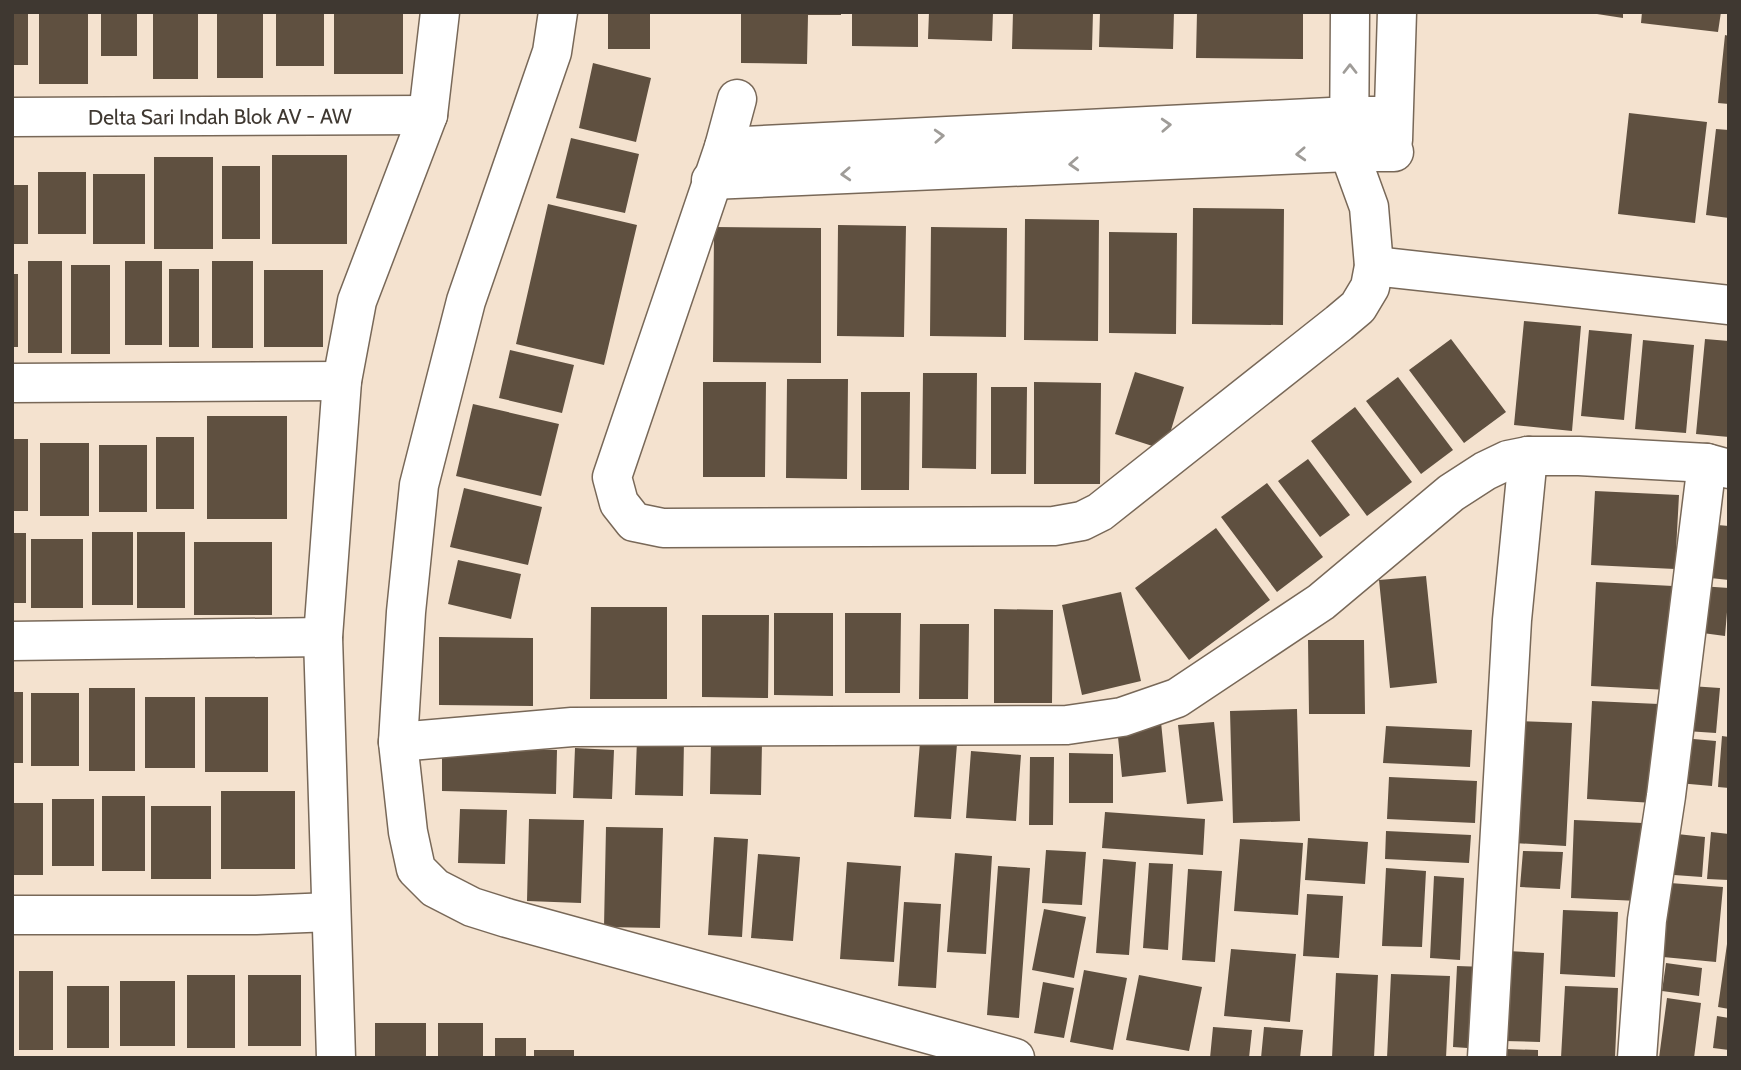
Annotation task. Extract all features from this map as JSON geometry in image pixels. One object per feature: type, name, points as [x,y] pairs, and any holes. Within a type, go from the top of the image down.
[{"type":"street","points":[[336,1058],[323,637],[342,381],[357,301],[428,115],[440,12]]},
{"type":"street","points":[[558,12],[552,52],[466,301],[419,485],[406,612],[398,742],[408,832],[416,869],[435,888],[472,906],[507,918],[1015,1058]]},
{"type":"street","points":[[737,99],[718,164],[611,477],[619,503],[634,522],[663,528],[1054,526],[1082,521],[1109,505],[1359,307],[1370,287],[1374,266],[1369,207],[1349,134],[1350,12]]},
{"type":"street","points":[[1369,207],[1393,134],[1397,12]]},
{"type":"street","name":"Delta Sari Indah Blok AV - AW","points":[[12,117],[428,115]]},
{"type":"street","points":[[718,164],[1393,134]]},
{"type":"street","points":[[1374,266],[1729,305]]},
{"type":"street","points":[[12,383],[342,381]]},
{"type":"street","points":[[398,742],[572,727],[1067,725],[1122,717],[1177,698],[1321,602],[1451,493],[1508,460],[1528,457],[1579,457],[1718,466],[1647,920],[1637,1058]]},
{"type":"street","points":[[1487,1058],[1512,620],[1528,457]]},
{"type":"street","points":[[12,641],[323,637]]},
{"type":"street","points":[[12,915],[256,915],[331,912]]},
{"type":"building","points":[[12,12],[28,12],[28,65],[12,65]]},
{"type":"building","points":[[39,12],[88,12],[88,84],[39,84]]},
{"type":"building","points":[[101,12],[137,12],[137,56],[101,56]]},
{"type":"building","points":[[153,12],[198,12],[198,79],[153,79]]},
{"type":"building","points":[[217,12],[263,12],[263,78],[217,78]]},
{"type":"building","points":[[276,12],[324,12],[324,66],[276,66]]},
{"type":"building","points":[[334,12],[403,12],[403,74],[334,74]]},
{"type":"building","points":[[608,12],[650,12],[650,49],[608,49]]},
{"type":"building","points":[[741,12],[841,12],[841,15],[808,15],[807,64],[741,63]]},
{"type":"building","points":[[852,12],[918,12],[918,47],[852,46]]},
{"type":"building","points":[[929,12],[993,12],[992,41],[928,39]]},
{"type":"building","points":[[1013,12],[1093,12],[1092,50],[1012,49]]},
{"type":"building","points":[[1100,12],[1174,12],[1173,49],[1099,47]]},
{"type":"building","points":[[1197,12],[1303,12],[1303,59],[1196,58]]},
{"type":"building","points":[[1584,12],[1623,12],[1623,18]]},
{"type":"building","points":[[1642,12],[1721,12],[1718,32],[1641,23]]},
{"type":"building","points":[[1725,35],[1729,36],[1729,104],[1718,103]]},
{"type":"building","points":[[593,63],[651,78],[636,142],[579,128]]},
{"type":"building","points":[[1629,113],[1707,122],[1695,223],[1618,214]]},
{"type":"building","points":[[1716,129],[1729,130],[1729,218],[1706,215]]},
{"type":"building","points":[[571,138],[639,154],[625,213],[556,198]]},
{"type":"building","points":[[272,155],[347,155],[347,244],[272,244]]},
{"type":"building","points":[[154,157],[213,157],[213,249],[154,249]]},
{"type":"building","points":[[222,166],[260,166],[260,239],[222,239]]},
{"type":"building","points":[[38,172],[86,172],[86,234],[38,234]]},
{"type":"building","points":[[93,174],[145,174],[145,244],[93,244]]},
{"type":"building","points":[[12,185],[28,185],[28,244],[12,244]]},
{"type":"building","points":[[548,204],[637,225],[604,365],[516,344]]},
{"type":"building","points":[[1193,208],[1284,209],[1283,325],[1192,324]]},
{"type":"building","points":[[1025,219],[1099,220],[1098,341],[1024,340]]},
{"type":"building","points":[[838,225],[906,226],[904,337],[837,336]]},
{"type":"building","points":[[714,227],[821,228],[821,363],[713,362]]},
{"type":"building","points":[[931,227],[1007,228],[1006,337],[930,336]]},
{"type":"building","points":[[1109,232],[1177,233],[1176,334],[1109,333]]},
{"type":"building","points":[[28,261],[62,261],[62,353],[28,353]]},
{"type":"building","points":[[125,261],[162,261],[162,345],[125,345]]},
{"type":"building","points":[[212,261],[253,261],[253,348],[212,348]]},
{"type":"building","points":[[71,265],[110,265],[110,354],[71,354]]},
{"type":"building","points":[[169,269],[199,269],[199,347],[169,347]]},
{"type":"building","points":[[264,270],[323,270],[323,347],[264,347]]},
{"type":"building","points":[[12,274],[18,274],[18,347],[12,347]]},
{"type":"building","points":[[1524,321],[1581,326],[1572,431],[1514,425]]},
{"type":"building","points":[[1589,330],[1632,334],[1624,420],[1581,416]]},
{"type":"building","points":[[1451,339],[1506,412],[1464,443],[1409,370]]},
{"type":"building","points":[[1705,339],[1729,341],[1729,437],[1696,434]]},
{"type":"building","points":[[1643,340],[1694,345],[1686,433],[1635,429]]},
{"type":"building","points":[[510,350],[574,365],[562,413],[499,398]]},
{"type":"building","points":[[1135,372],[1184,387],[1165,450],[1115,434]]},
{"type":"building","points":[[923,373],[977,373],[976,469],[922,468]]},
{"type":"building","points":[[1398,377],[1453,450],[1421,474],[1366,401]]},
{"type":"building","points":[[787,379],[848,379],[847,479],[786,478]]},
{"type":"building","points":[[703,382],[766,382],[765,477],[703,477]]},
{"type":"building","points":[[1034,382],[1101,383],[1100,484],[1034,484]]},
{"type":"building","points":[[991,387],[1027,387],[1026,474],[991,474]]},
{"type":"building","points":[[861,392],[910,392],[909,490],[861,490]]},
{"type":"building","points":[[473,404],[559,424],[541,496],[456,476]]},
{"type":"building","points":[[1355,407],[1412,482],[1367,516],[1311,441]]},
{"type":"building","points":[[207,416],[287,416],[287,519],[207,519]]},
{"type":"building","points":[[156,437],[194,437],[194,509],[156,509]]},
{"type":"building","points":[[12,439],[28,439],[28,511],[12,511]]},
{"type":"building","points":[[40,443],[89,443],[89,516],[40,516]]},
{"type":"building","points":[[99,445],[147,445],[147,512],[99,512]]},
{"type":"building","points":[[1308,459],[1350,515],[1320,537],[1278,481]]},
{"type":"building","points":[[1267,483],[1323,557],[1277,592],[1221,517]]},
{"type":"building","points":[[464,488],[542,507],[528,565],[450,547]]},
{"type":"building","points":[[1595,491],[1679,495],[1675,569],[1591,565]]},
{"type":"building","points":[[1706,524],[1729,526],[1729,580],[1701,577]]},
{"type":"building","points":[[1216,528],[1270,600],[1189,660],[1135,588]]},
{"type":"building","points":[[92,532],[133,532],[133,605],[92,605]]},
{"type":"building","points":[[137,532],[185,532],[185,608],[137,608]]},
{"type":"building","points":[[12,533],[26,533],[26,603],[12,603]]},
{"type":"building","points":[[31,539],[83,539],[83,608],[31,608]]},
{"type":"building","points":[[194,542],[272,542],[272,615],[194,615]]},
{"type":"building","points":[[458,560],[521,574],[511,619],[448,604]]},
{"type":"building","points":[[1426,576],[1437,683],[1390,688],[1379,580]]},
{"type":"building","points":[[1596,582],[1673,586],[1668,690],[1591,686]]},
{"type":"building","points":[[1700,586],[1729,588],[1725,636],[1695,632]]},
{"type":"building","points":[[1121,592],[1141,681],[1082,695],[1062,605]]},
{"type":"building","points":[[591,607],[667,607],[667,699],[590,699]]},
{"type":"building","points":[[994,609],[1053,610],[1052,703],[994,703]]},
{"type":"building","points":[[774,613],[833,613],[833,696],[774,695]]},
{"type":"building","points":[[845,613],[901,613],[900,693],[845,693]]},
{"type":"building","points":[[702,615],[769,615],[768,698],[702,697]]},
{"type":"building","points":[[920,624],[969,624],[968,699],[919,699]]},
{"type":"building","points":[[439,637],[533,638],[533,706],[439,705]]},
{"type":"building","points":[[1308,640],[1364,640],[1365,714],[1309,714]]},
{"type":"building","points":[[1690,686],[1720,688],[1716,733],[1686,731]]},
{"type":"building","points":[[89,688],[135,688],[135,771],[89,771]]},
{"type":"building","points":[[12,692],[23,692],[23,763],[12,763]]},
{"type":"building","points":[[31,693],[79,693],[79,766],[31,766]]},
{"type":"building","points":[[145,697],[195,697],[195,768],[145,768]]},
{"type":"building","points":[[205,697],[268,697],[268,772],[205,772]]},
{"type":"building","points":[[1592,701],[1659,704],[1654,803],[1587,799]]},
{"type":"building","points":[[1297,709],[1300,821],[1233,823],[1230,711]]},
{"type":"building","points":[[1520,721],[1572,723],[1566,846],[1513,843]]},
{"type":"building","points":[[1161,722],[1166,772],[1122,777],[1117,727]]},
{"type":"building","points":[[1214,722],[1223,801],[1187,804],[1178,725]]},
{"type":"building","points":[[1386,726],[1472,730],[1470,767],[1383,763]]},
{"type":"building","points":[[1722,736],[1729,737],[1729,788],[1718,787]]},
{"type":"building","points":[[1682,738],[1716,741],[1712,786],[1678,783]]},
{"type":"building","points":[[637,739],[684,740],[683,796],[635,795]]},
{"type":"building","points":[[711,740],[762,742],[761,795],[710,794]]},
{"type":"building","points":[[920,742],[957,744],[951,819],[914,817]]},
{"type":"building","points":[[442,747],[557,750],[556,794],[442,791]]},
{"type":"building","points":[[575,748],[614,750],[612,799],[573,798]]},
{"type":"building","points":[[971,751],[1021,755],[1016,821],[966,818]]},
{"type":"building","points":[[1069,753],[1113,754],[1113,803],[1069,803]]},
{"type":"building","points":[[1030,757],[1054,757],[1053,825],[1029,825]]},
{"type":"building","points":[[1389,777],[1477,781],[1475,823],[1387,819]]},
{"type":"building","points":[[221,791],[295,791],[295,869],[221,869]]},
{"type":"building","points":[[102,796],[145,796],[145,871],[102,871]]},
{"type":"building","points":[[52,799],[94,799],[94,866],[52,866]]},
{"type":"building","points":[[12,803],[43,803],[43,875],[12,875]]},
{"type":"building","points":[[151,806],[211,806],[211,879],[151,879]]},
{"type":"building","points":[[460,809],[507,810],[505,864],[458,863]]},
{"type":"building","points":[[1105,812],[1205,819],[1203,855],[1102,848]]},
{"type":"building","points":[[529,819],[584,820],[581,903],[527,901]]},
{"type":"building","points":[[1574,820],[1643,823],[1639,901],[1571,898]]},
{"type":"building","points":[[606,827],[663,828],[660,928],[604,927]]},
{"type":"building","points":[[1386,831],[1471,835],[1469,863],[1385,859]]},
{"type":"building","points":[[1711,832],[1729,834],[1729,880],[1707,879]]},
{"type":"building","points":[[1677,834],[1705,837],[1702,877],[1674,875]]},
{"type":"building","points":[[714,837],[748,839],[742,937],[708,935]]},
{"type":"building","points":[[1308,838],[1368,842],[1365,884],[1305,880]]},
{"type":"building","points":[[1240,839],[1303,843],[1298,915],[1234,911]]},
{"type":"building","points":[[1046,850],[1086,852],[1082,905],[1042,903]]},
{"type":"building","points":[[1523,851],[1563,852],[1560,889],[1520,887]]},
{"type":"building","points":[[955,853],[992,856],[986,954],[947,952]]},
{"type":"building","points":[[758,854],[800,857],[793,941],[751,938]]},
{"type":"building","points":[[1103,859],[1136,862],[1129,955],[1096,953]]},
{"type":"building","points":[[847,862],[901,866],[894,962],[840,959]]},
{"type":"building","points":[[1149,863],[1173,864],[1168,950],[1143,948]]},
{"type":"building","points":[[998,866],[1030,868],[1019,1018],[987,1015]]},
{"type":"building","points":[[1386,868],[1426,871],[1422,947],[1382,946]]},
{"type":"building","points":[[1188,869],[1222,871],[1215,962],[1182,960]]},
{"type":"building","points":[[1434,876],[1464,878],[1460,960],[1430,958]]},
{"type":"building","points":[[1670,883],[1723,887],[1716,962],[1663,957]]},
{"type":"building","points":[[1307,894],[1343,896],[1339,958],[1303,956]]},
{"type":"building","points":[[904,902],[941,904],[936,988],[898,986]]},
{"type":"building","points":[[1044,909],[1086,917],[1074,978],[1032,970]]},
{"type":"building","points":[[1563,910],[1618,912],[1615,977],[1560,974]]},
{"type":"building","points":[[1727,944],[1729,945],[1729,1009],[1718,1007]]},
{"type":"building","points":[[1231,949],[1296,954],[1290,1022],[1224,1016]]},
{"type":"building","points":[[1508,951],[1544,953],[1540,1042],[1504,1041]]},
{"type":"building","points":[[1666,963],[1702,968],[1699,996],[1662,991]]},
{"type":"building","points":[[1457,966],[1486,967],[1482,1049],[1453,1047]]},
{"type":"building","points":[[1084,970],[1127,978],[1113,1050],[1070,1042]]},
{"type":"building","points":[[19,971],[53,971],[53,1050],[19,1050]]},
{"type":"building","points":[[1336,973],[1378,975],[1374,1058],[1332,1058]]},
{"type":"building","points":[[1391,974],[1450,976],[1446,1058],[1387,1058]]},
{"type":"building","points":[[187,975],[235,975],[235,1048],[187,1048]]},
{"type":"building","points":[[248,975],[301,975],[301,1046],[248,1046]]},
{"type":"building","points":[[1139,975],[1202,987],[1189,1051],[1126,1040]]},
{"type":"building","points":[[120,981],[175,981],[175,1046],[120,1046]]},
{"type":"building","points":[[1043,982],[1074,988],[1064,1038],[1034,1033]]},
{"type":"building","points":[[67,986],[109,986],[109,1048],[67,1048]]},
{"type":"building","points":[[1565,986],[1618,988],[1615,1058],[1561,1058]]},
{"type":"building","points":[[1667,998],[1701,1003],[1694,1058],[1659,1058]]},
{"type":"building","points":[[1717,1016],[1729,1018],[1729,1050],[1713,1048]]},
{"type":"building","points":[[375,1023],[426,1023],[426,1058],[375,1058]]},
{"type":"building","points":[[438,1023],[483,1023],[483,1058],[438,1058]]},
{"type":"building","points":[[1213,1027],[1252,1030],[1249,1058],[1210,1058]]},
{"type":"building","points":[[1264,1027],[1303,1030],[1300,1058],[1261,1058]]},
{"type":"building","points":[[495,1038],[526,1038],[526,1058],[495,1058]]},
{"type":"building","points":[[1505,1049],[1538,1050],[1538,1058],[1504,1058]]},
{"type":"building","points":[[534,1050],[574,1050],[574,1058],[534,1058]]}]
